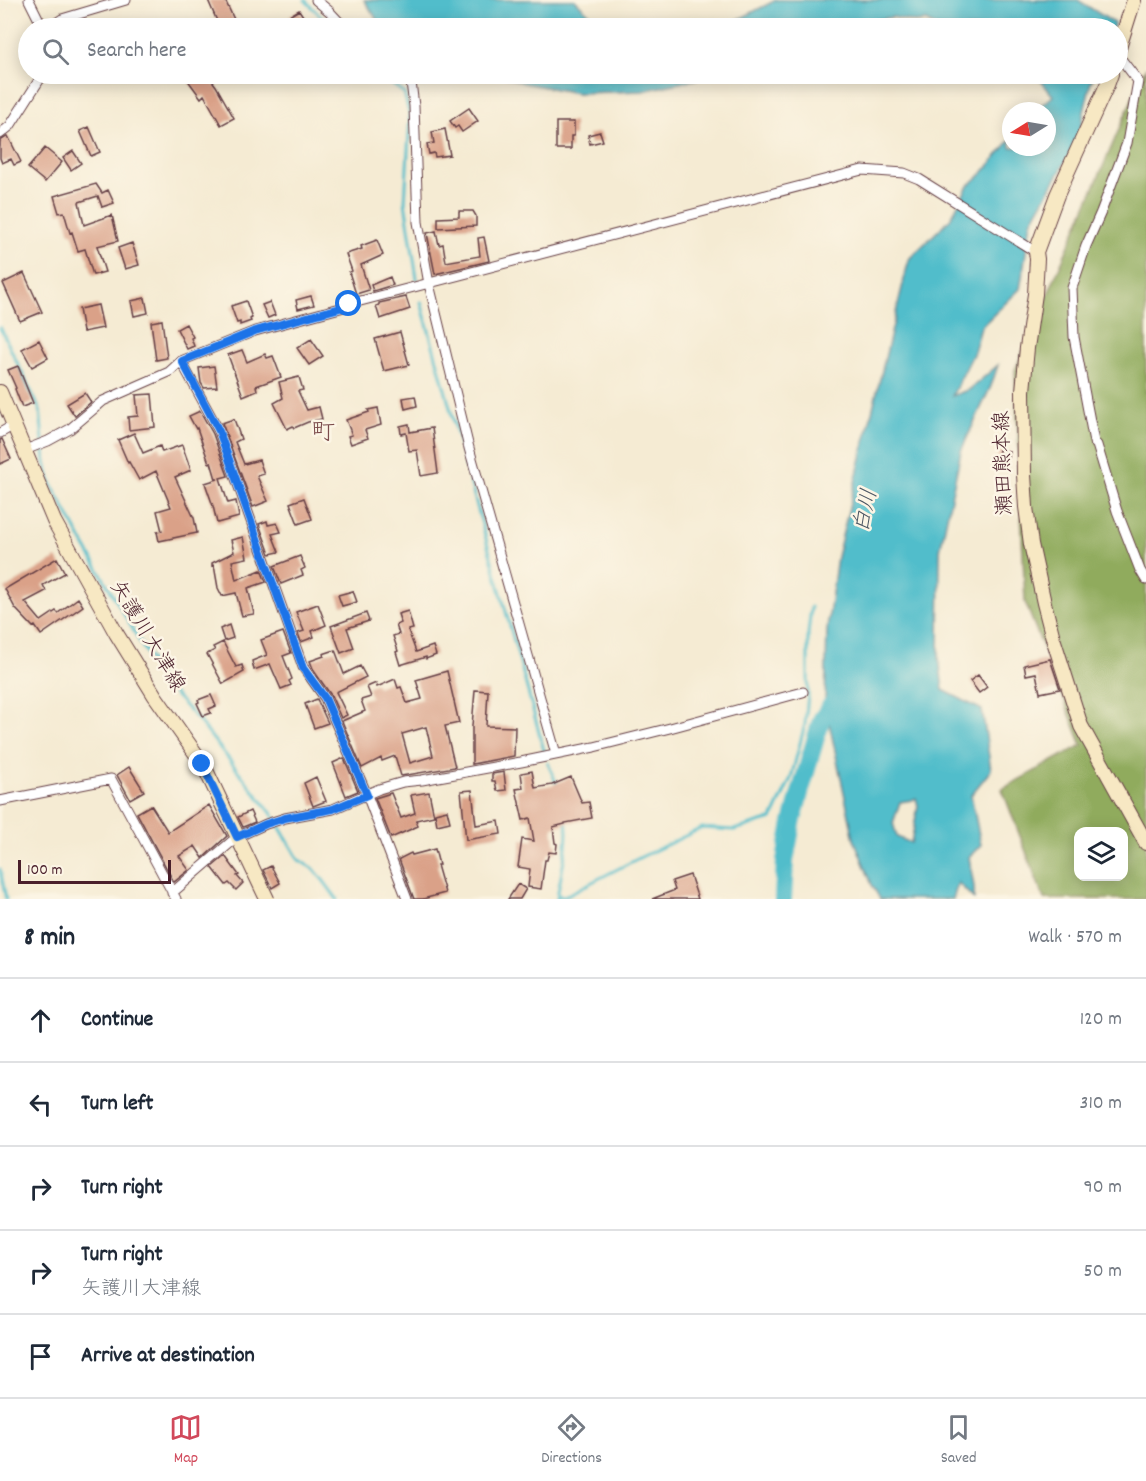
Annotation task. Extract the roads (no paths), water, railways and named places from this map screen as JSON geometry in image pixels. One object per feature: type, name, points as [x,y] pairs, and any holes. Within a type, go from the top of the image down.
[{"type":"main road","points":[[1128,20],[1134,0]]},
{"type":"main road","name":"瀬田熊本線","points":[[1107,84],[1032,250],[1037,259],[1023,391],[1024,475],[1031,544],[1051,629],[1081,726],[1146,843]]},
{"type":"main road","name":"矢護川大津線","points":[[0,392],[14,425],[30,447],[54,521],[116,633],[202,764],[267,899]]},
{"type":"street","points":[[29,0],[38,18]]},
{"type":"street","points":[[65,18],[126,0]]},
{"type":"street","points":[[316,0],[336,18]]},
{"type":"street","points":[[1128,67],[1138,81],[1131,125],[1072,288],[1072,309],[1074,338],[1094,442],[1097,445],[1117,511],[1146,580]]},
{"type":"street","points":[[0,134],[10,126],[37,84]]},
{"type":"street","points":[[411,84],[414,106],[417,222],[429,284],[469,448],[556,754]]},
{"type":"street","points":[[30,447],[48,441],[70,429],[103,401],[169,372],[182,361],[255,331],[349,304],[862,170],[904,173],[919,179],[1032,250]]},
{"type":"street","points":[[182,361],[219,431],[303,668],[325,698],[367,795],[407,899]]},
{"type":"street","points":[[0,433],[14,425]]},
{"type":"street","points":[[0,801],[111,778],[174,896],[237,837],[266,824],[333,809],[379,789],[403,782],[594,747],[803,692]]},
{"type":"water","points":[[364,0],[575,0],[594,18],[376,18]]},
{"type":"water","points":[[776,0],[1078,0],[1106,18],[893,17],[741,18]]},
{"type":"water","points":[[528,84],[675,84],[642,91],[578,93]]},
{"type":"water","name":"白川","points":[[1044,84],[1091,84],[1077,142],[1031,222],[1020,289],[981,327],[974,352],[952,396],[970,389],[998,365],[991,386],[961,451],[940,550],[939,658],[943,690],[982,710],[991,770],[971,795],[981,845],[969,857],[974,899],[958,883],[953,899],[880,899],[854,839],[825,704],[827,630],[837,557],[909,259],[950,219],[968,186],[983,173],[1002,150],[1002,156],[1056,156],[1056,102],[1046,102],[1053,96]],"holes":[[[916,798],[918,806],[911,843],[897,837],[893,823],[900,802]]]},
{"type":"waterway","points":[[305,0],[322,18]]},
{"type":"waterway","points":[[392,84],[404,93],[410,116],[405,202],[417,279]]},
{"type":"waterway","points":[[421,302],[545,754]]},
{"type":"waterway","points":[[0,327],[40,410],[45,461],[51,483],[163,682],[198,720],[272,814],[299,860],[312,868],[337,899]]},
{"type":"waterway","points":[[558,895],[562,897],[569,894],[702,828],[734,830],[772,819],[791,778],[805,724],[811,607]]},
{"type":"waterway","points":[[783,899],[785,861],[800,793],[821,720],[840,692]]},
{"type":"waterway","points":[[548,763],[557,785]]},
{"type":"waterway","points":[[557,899],[566,849],[566,821]]},
{"type":"waterway","points":[[0,869],[6,899]]},
{"type":"district","name":"町","points":[[323,434]]}]
